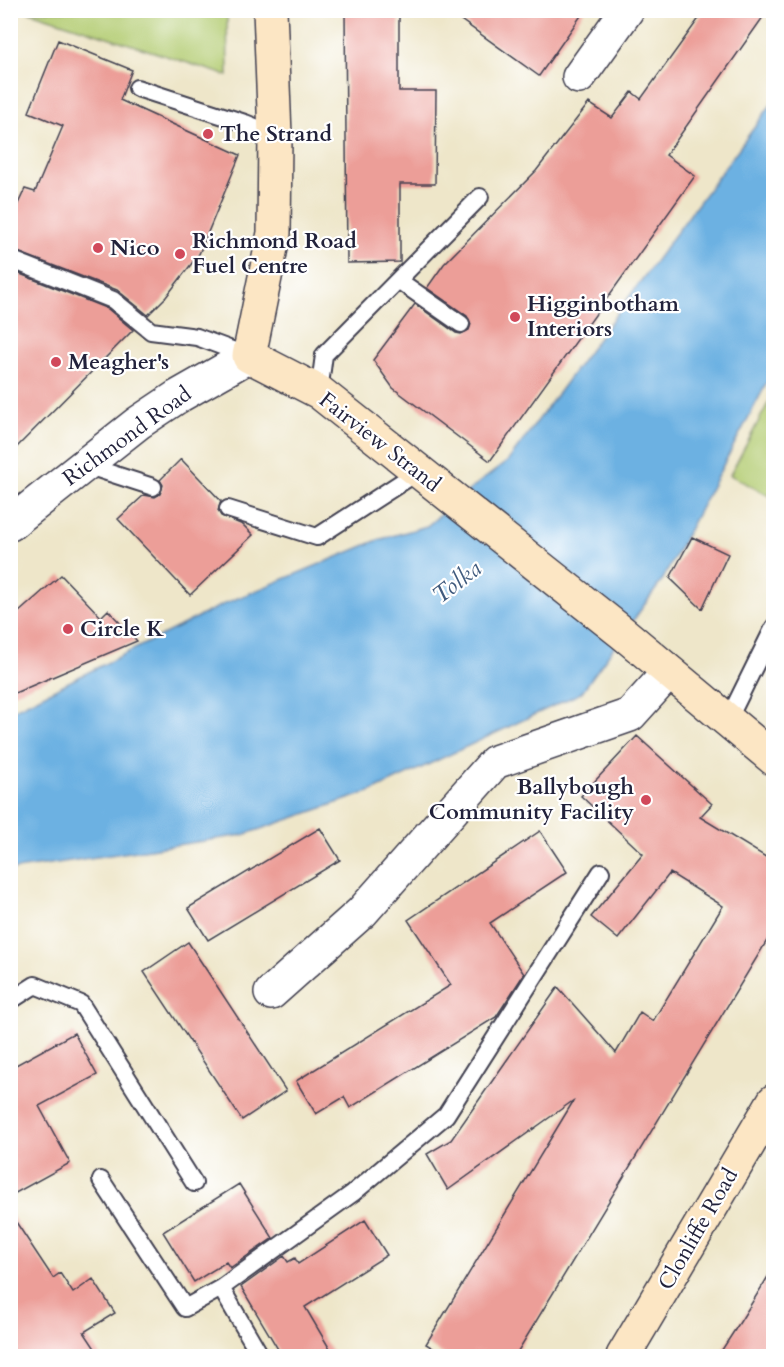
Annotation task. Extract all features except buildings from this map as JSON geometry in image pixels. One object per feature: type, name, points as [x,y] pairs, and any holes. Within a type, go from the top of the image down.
[{"type":"main road","points":[[249,356],[274,233],[275,135],[270,10]]},
{"type":"main road","name":"Fairview Strand","points":[[249,356],[319,392],[624,634],[774,759]]},
{"type":"main road","name":"Clonliffe Road","points":[[623,1356],[770,1116]]},
{"type":"street","points":[[579,77],[627,10]]},
{"type":"street","name":"Richmond Road","points":[[10,524],[138,423],[177,397],[249,356]]},
{"type":"street","points":[[271,993],[362,912],[495,762],[630,715],[669,672]]},
{"type":"lane","points":[[137,88],[275,135]]},
{"type":"lane","points":[[319,392],[324,355],[480,197]]},
{"type":"lane","points":[[10,259],[113,300],[151,331],[197,337],[249,356]]},
{"type":"lane","points":[[398,280],[460,324]]},
{"type":"lane","points":[[85,465],[153,487]]},
{"type":"lane","points":[[228,509],[317,537],[431,481]]},
{"type":"lane","points":[[728,720],[774,627]]},
{"type":"lane","points":[[101,1180],[185,1308],[221,1288],[353,1193],[446,1115],[601,872]]},
{"type":"lane","points":[[10,1000],[35,985],[81,1004],[194,1183]]},
{"type":"lane","points":[[221,1288],[259,1353],[251,1356]]},
{"type":"green space","points":[[27,11],[227,11],[228,76]]},
{"type":"green space","points":[[773,394],[774,498],[730,475]]},
{"type":"water","name":"Tolka","points":[[773,102],[773,371],[663,579],[581,693],[372,791],[243,835],[11,870],[11,711],[226,603],[378,540],[427,526],[508,461]]},
{"type":"place","name":"The Strand","points":[[208,134]]},
{"type":"place","name":"Nico","points":[[98,248]]},
{"type":"place","name":"Richmond Road Fuel Centre","points":[[180,254]]},
{"type":"place","name":"Higginbotham Interiors","points":[[515,317]]},
{"type":"place","name":"Meagher's","points":[[56,362]]},
{"type":"place","name":"Circle K","points":[[68,629]]},
{"type":"place","name":"Ballybough Community Facility","points":[[646,800]]}]
